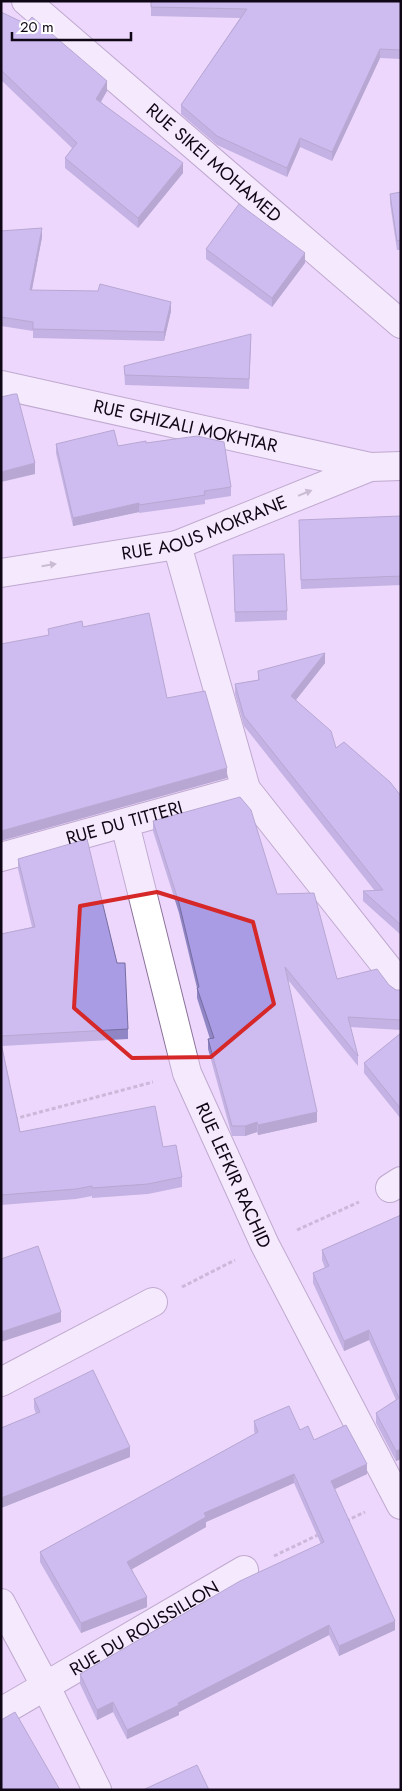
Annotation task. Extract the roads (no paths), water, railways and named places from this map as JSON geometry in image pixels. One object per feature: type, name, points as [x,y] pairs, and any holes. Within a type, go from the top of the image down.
[{"type":"street","name":"RUE SIKEI MOHAMED","points":[[26,1],[401,324]]},
{"type":"street","name":"RUE GHIZALI MOKHTAR","points":[[1,385],[370,467]]},
{"type":"street","name":"RUE AOUS MOKRANE","points":[[1,573],[177,545],[370,467],[401,466]]},
{"type":"street","points":[[177,545],[246,789],[401,985]]},
{"type":"street","name":"RUE DU TITTERI","points":[[1,857],[246,789]]},
{"type":"street","name":"RUE LEFKIR RACHID","points":[[125,824],[187,1073],[265,1245],[399,1502]]},
{"type":"street","points":[[1,1382],[153,1302]]},
{"type":"street","name":"RUE DU ROUSSILLON","points":[[1,1712],[244,1570]]},
{"type":"street","points":[[1,1603],[46,1686],[97,1790]]}]
